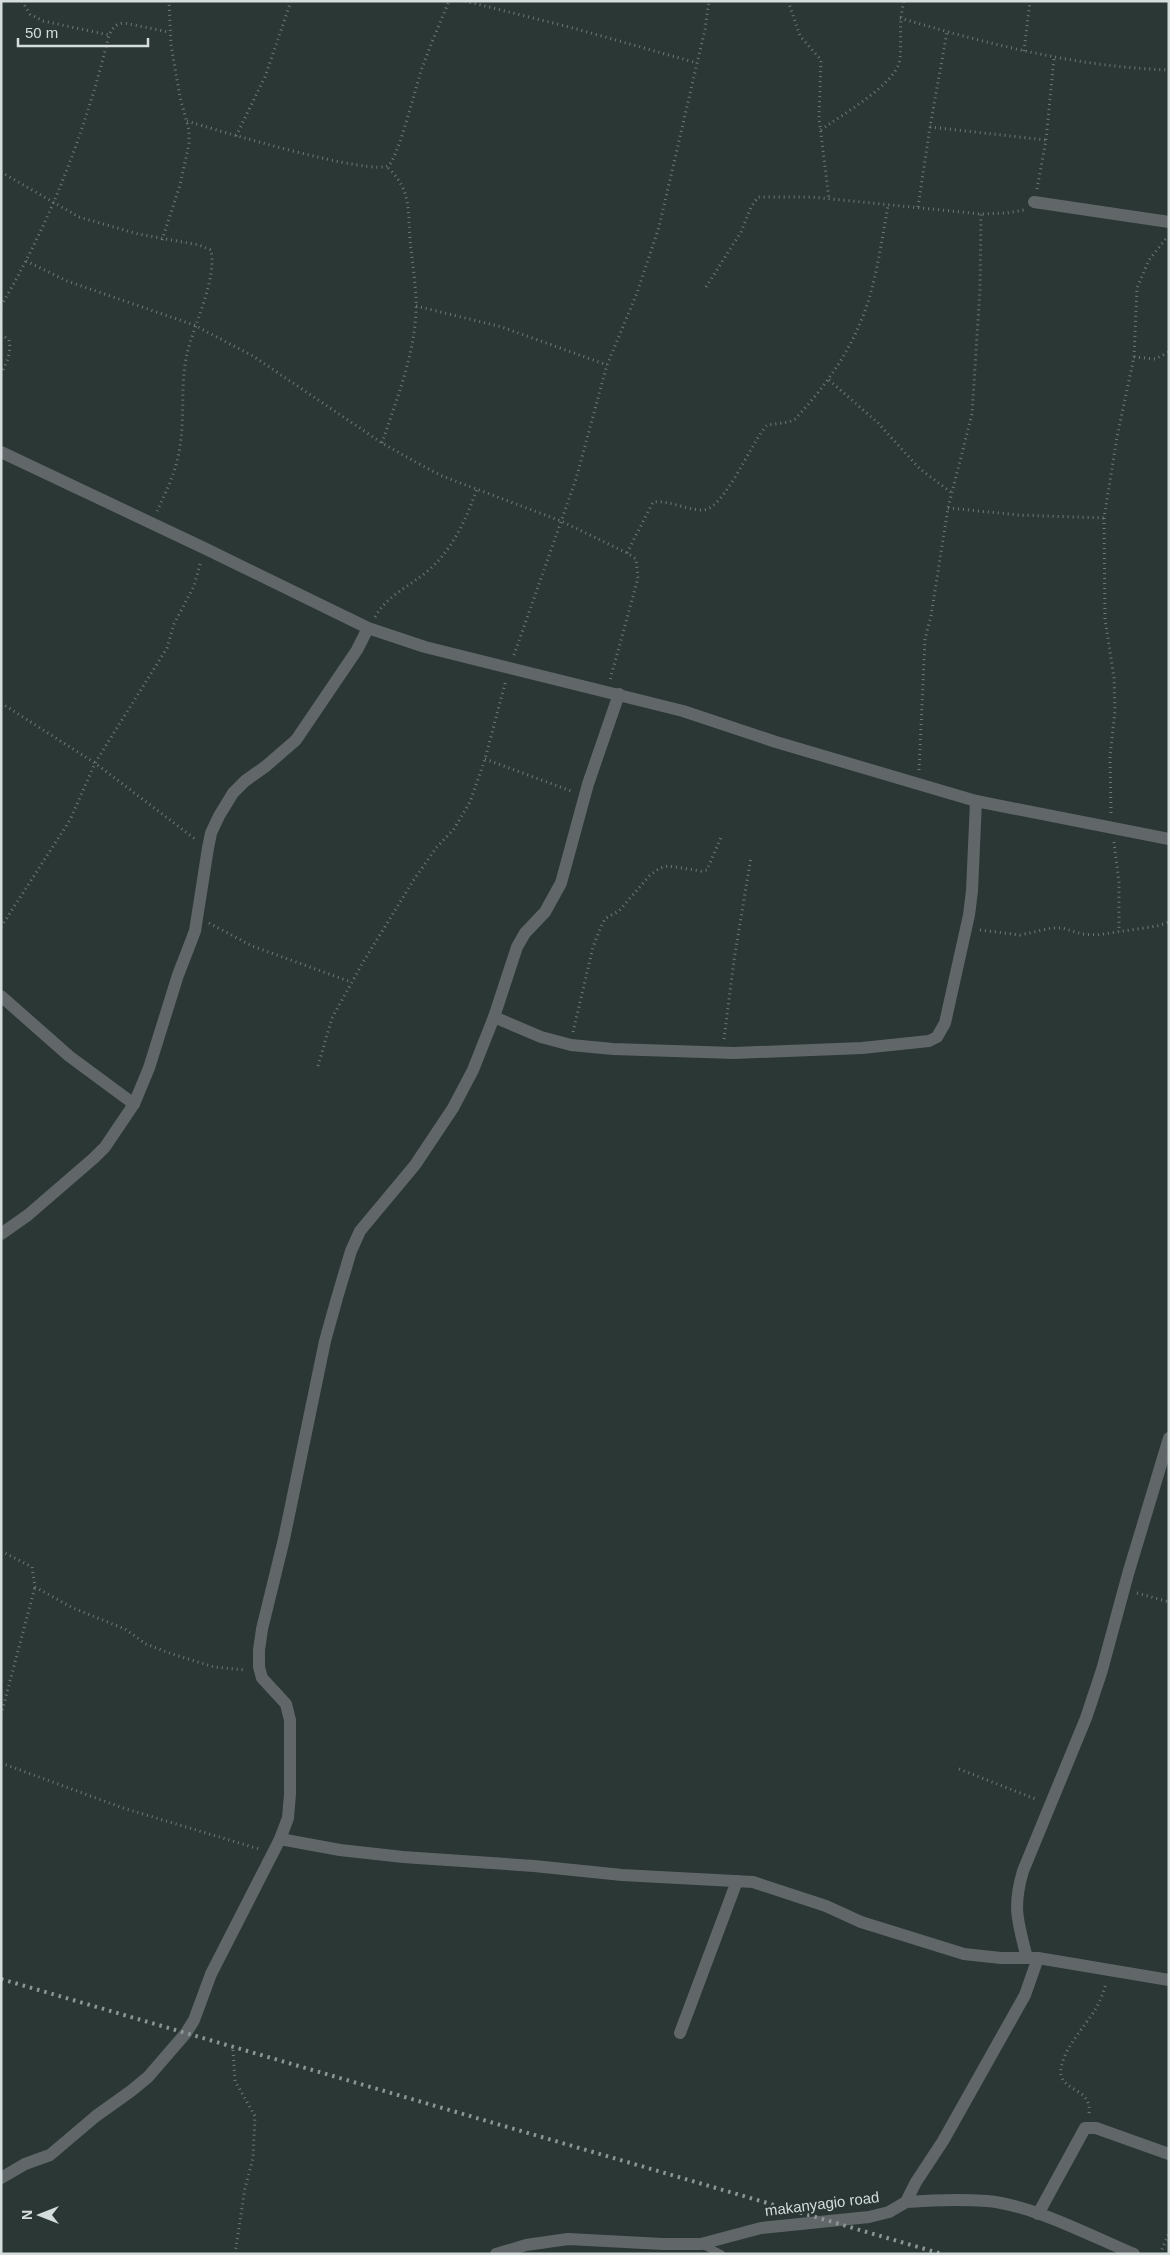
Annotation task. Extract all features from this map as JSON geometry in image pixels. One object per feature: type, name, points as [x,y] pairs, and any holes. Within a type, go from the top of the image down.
[{"type":"street","points":[[1034,202],[1169,222]]},
{"type":"street","points":[[1,452],[368,628],[426,647],[684,711],[776,742],[916,785],[976,801],[1169,839]]},
{"type":"street","points":[[1,1234],[28,1215],[94,1158],[105,1147],[134,1104],[149,1068],[199,917],[211,833],[233,793],[296,740],[357,650],[368,628]]},
{"type":"street","points":[[1,2178],[25,2164],[50,2155],[96,2116],[148,2077],[174,2046],[194,2020],[211,1974],[280,1839],[288,1818],[290,1794],[290,1720],[286,1704],[266,1683],[260,1671],[262,1629],[284,1539],[325,1342],[351,1251],[360,1231],[415,1165],[453,1108],[473,1070],[494,1017],[517,947],[525,933],[545,912],[561,883],[613,692]]},
{"type":"street","points":[[494,1017],[541,1038],[570,1045],[613,1050],[722,1053],[862,1048],[929,1042],[938,1037],[945,1023],[967,928],[972,891],[976,801]]},
{"type":"street","points":[[1,996],[69,1056],[134,1104]]},
{"type":"street","points":[[1134,2254],[1038,2214],[988,2201],[906,2202],[1026,1995],[1032,1958],[1016,1914],[1017,1892],[1091,1702],[1111,1640],[1124,1589],[1169,1438]]},
{"type":"street","points":[[280,1839],[340,1850],[402,1857],[534,1866],[622,1875],[753,1882],[789,1892],[861,1922],[964,1954],[988,1958],[1032,1958],[1169,1980]]},
{"type":"street","points":[[680,2033],[737,1881]]},
{"type":"street","points":[[1038,2214],[1084,2128],[1096,2128],[1169,2154]]},
{"type":"street","name":"makanyagio road","points":[[496,2254],[526,2245],[568,2240],[701,2244],[761,2228],[869,2217],[889,2212],[906,2202]]},
{"type":"lane","points":[[701,2244],[721,2254]]},
{"type":"path","points":[[22,1],[30,14],[43,21],[109,35]]},
{"type":"path","points":[[162,240],[187,161],[189,144],[187,121],[180,97],[169,32],[170,1]]},
{"type":"path","points":[[236,136],[265,77],[291,1]]},
{"type":"path","points":[[387,167],[399,143],[423,66],[449,1]]},
{"type":"path","points":[[465,1],[697,63]]},
{"type":"path","points":[[318,1066],[332,1018],[352,982],[412,881],[463,816],[470,802],[485,759],[510,668],[584,454],[607,366],[637,294],[659,227],[697,63],[709,1]]},
{"type":"path","points":[[788,1],[800,36],[821,60],[818,107],[828,199]]},
{"type":"path","points":[[821,130],[881,87],[894,74],[900,59],[900,18],[904,1]]},
{"type":"path","points":[[1024,51],[1030,1]]},
{"type":"path","points":[[900,18],[947,32],[1054,58],[1090,64],[1169,70]]},
{"type":"path","points":[[1,306],[26,261],[54,202],[96,92],[109,35],[117,24],[124,23],[169,32]]},
{"type":"path","points":[[918,207],[947,32]]},
{"type":"path","points":[[706,287],[741,232],[751,206],[758,197],[828,199],[981,214],[1019,212],[1034,202],[1046,140],[1054,58]]},
{"type":"path","points":[[187,121],[236,136],[350,164],[374,168],[387,167],[398,176],[403,186],[408,206],[416,306],[404,378],[382,444]]},
{"type":"path","points":[[930,126],[1046,140]]},
{"type":"path","points":[[1,172],[79,217],[162,240],[199,245],[211,250],[213,259],[211,276],[194,325],[183,374],[181,445],[177,465],[151,523]]},
{"type":"path","points":[[627,553],[653,502],[704,510],[712,508],[725,492],[761,430],[771,423],[789,422],[795,419],[829,380],[861,321],[873,283],[888,206]]},
{"type":"path","points":[[916,785],[920,759],[925,639],[931,616],[948,508],[972,414],[980,290],[981,214]]},
{"type":"path","points":[[1120,932],[1119,882],[1111,827],[1110,756],[1115,711],[1114,678],[1105,619],[1104,518],[1117,437],[1134,357],[1137,288],[1149,260],[1169,235]]},
{"type":"path","points":[[26,261],[67,281],[194,325],[253,356],[382,444],[442,476],[561,521],[636,559],[638,578],[613,692]]},
{"type":"path","points":[[416,306],[502,327],[607,366]]},
{"type":"path","points":[[1,334],[10,340],[11,346],[7,362],[1,374]]},
{"type":"path","points":[[1134,357],[1155,359],[1169,352]]},
{"type":"path","points":[[829,380],[878,423],[920,469],[952,493]]},
{"type":"path","points":[[368,628],[386,602],[430,569],[453,543],[465,521],[477,489]]},
{"type":"path","points":[[948,508],[1008,514],[1104,518]]},
{"type":"path","points":[[1,928],[70,820],[96,763],[167,648],[174,624],[194,586],[204,548]]},
{"type":"path","points":[[1,703],[96,763],[208,848]]},
{"type":"path","points":[[485,759],[585,796]]},
{"type":"path","points":[[570,1045],[577,1010],[594,947],[606,918],[619,911],[650,874],[660,868],[668,866],[701,871],[707,870],[722,835]]},
{"type":"path","points":[[722,1053],[734,960],[751,857]]},
{"type":"path","points":[[199,917],[252,946],[352,982]]},
{"type":"path","points":[[967,928],[1020,935],[1052,928],[1062,928],[1082,934],[1097,935],[1169,922]]},
{"type":"path","points":[[1,1551],[32,1567],[35,1587],[1,1715]]},
{"type":"path","points":[[35,1587],[73,1608],[125,1629],[146,1644],[172,1654],[214,1667],[260,1671]]},
{"type":"path","points":[[1124,1589],[1169,1602]]},
{"type":"path","points":[[1,1763],[115,1806],[273,1853]]},
{"type":"path","points":[[959,1768],[1050,1805]]},
{"type":"path","points":[[1084,2128],[1090,2111],[1089,2103],[1084,2096],[1062,2079],[1060,2072],[1069,2048],[1097,2007],[1110,1972]]},
{"type":"path","points":[[232,2050],[235,2081],[256,2116],[253,2158],[244,2188],[235,2254]]},
{"type":"path","points":[[1160,2254],[1169,2233]]},
{"type":"railway","points":[[1,1979],[942,2254]]}]
